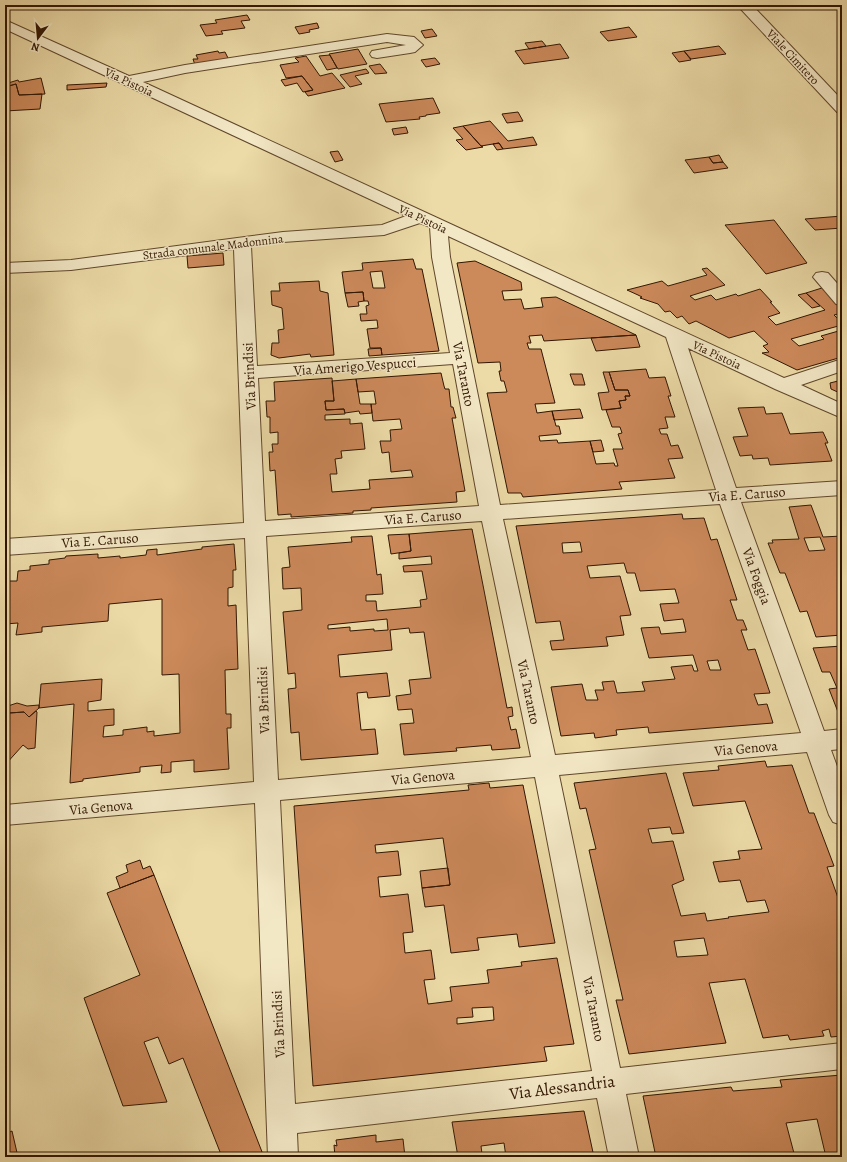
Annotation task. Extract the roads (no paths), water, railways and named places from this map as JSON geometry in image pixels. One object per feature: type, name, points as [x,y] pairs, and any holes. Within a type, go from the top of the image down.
[{"type":"street","name":"Viale Cimitero","points":[[744,5],[842,109]]},
{"type":"street","name":"Via Pistoia","points":[[5,24],[429,222],[842,412]]},
{"type":"street","points":[[127,81],[192,68],[387,38],[408,40],[416,45],[410,49],[377,54]]},
{"type":"street","name":"Strada comunale Madonnina","points":[[5,268],[71,265],[283,237],[384,230],[429,222]]},
{"type":"street","name":"Via Taranto","points":[[429,222],[441,257],[491,512],[545,766],[624,1157]]},
{"type":"street","name":"Via Brindisi","points":[[242,243],[284,1157]]},
{"type":"street","points":[[822,277],[842,300]]},
{"type":"street","name":"Via Foggia","points":[[674,335],[728,496],[842,815]]},
{"type":"street","name":"Via Amerigo Vespucci","points":[[248,373],[461,358]]},
{"type":"street","points":[[782,385],[842,365]]},
{"type":"street","name":"Via E. Caruso","points":[[5,547],[842,488]]},
{"type":"street","name":"Via Genova","points":[[5,815],[842,739]]},
{"type":"street","name":"Via Alessandria","points":[[282,1120],[842,1056]]}]
